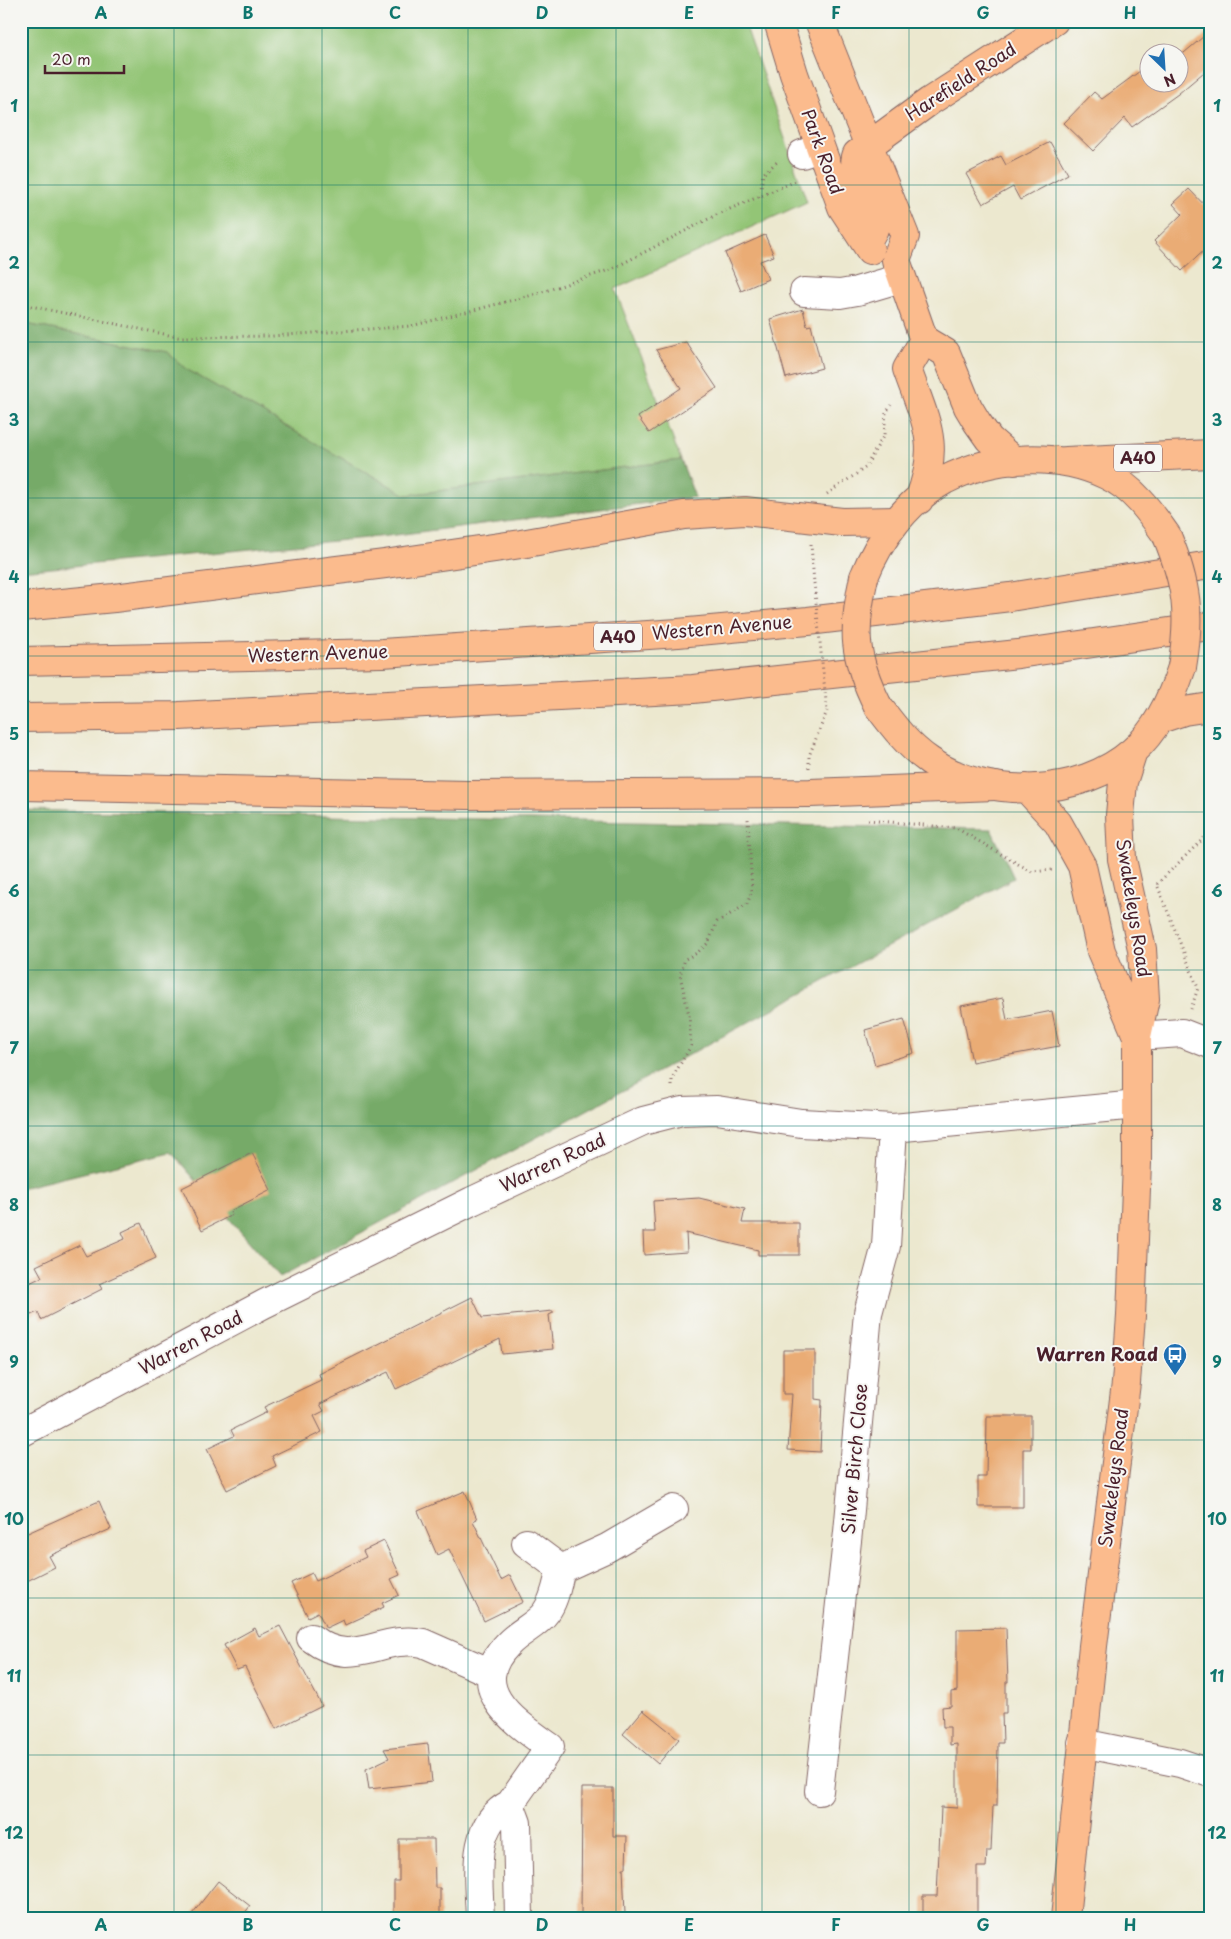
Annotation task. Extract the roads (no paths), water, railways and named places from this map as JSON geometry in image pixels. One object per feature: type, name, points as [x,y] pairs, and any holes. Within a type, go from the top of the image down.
[{"type":"main road","name":"Park Road","points":[[778,21],[794,74],[807,161],[867,242],[870,252],[899,269]]},
{"type":"main road","points":[[819,21],[905,236],[899,269],[924,340],[946,353],[968,407],[977,422],[989,438],[1014,461]]},
{"type":"main road","name":"Harefield Road","points":[[868,144],[1054,21]]},
{"type":"main road","points":[[867,242],[874,229],[854,162],[856,154],[868,144]]},
{"type":"main road","points":[[919,500],[928,476],[932,454],[928,428],[908,369],[924,340]]},
{"type":"main road","name":"A40","points":[[1066,462],[1210,454]]},
{"type":"main road","points":[[21,786],[468,795],[747,794],[995,786],[1026,788],[1058,786],[1084,779],[1108,769],[1133,751],[1160,719],[1173,696],[1182,667],[1187,637],[1187,603],[1180,569],[1167,536],[1147,508],[1129,490],[1107,475],[1066,462],[1040,459],[1014,461],[976,468],[944,481],[896,521],[874,553],[864,577],[856,613],[857,646],[864,678],[878,706],[902,738],[929,761],[955,776],[995,786]]},
{"type":"main road","points":[[21,607],[124,597],[385,564],[531,543],[684,515],[746,511],[849,522],[896,521]]},
{"type":"main road","name":"Western Avenue","points":[[21,661],[382,653],[678,633],[808,621],[1010,597],[1210,565]]},
{"type":"main road","points":[[21,718],[179,716],[693,689],[1018,654],[1210,626]]},
{"type":"main road","points":[[1160,719],[1184,711],[1210,707]]},
{"type":"main road","name":"Swakeleys Road","points":[[1065,1918],[1082,1743],[1126,1384],[1136,1221],[1137,1036],[1145,999],[1142,949],[1122,858],[1120,815],[1123,782],[1133,751]]},
{"type":"main road","name":"Swakeleys Road","points":[[1026,788],[1058,823],[1082,866],[1101,951],[1137,1036]]},
{"type":"street","points":[[804,292],[848,293],[899,269]]},
{"type":"street","points":[[1137,1036],[1182,1032],[1210,1044]]},
{"type":"street","name":"Warren Road","points":[[21,1432],[264,1304],[463,1206],[636,1124],[670,1114],[717,1110],[801,1123],[893,1128],[1137,1105]]},
{"type":"street","name":"Silver Birch Close","points":[[819,1791],[851,1504],[868,1313],[886,1246],[893,1128]]},
{"type":"street","points":[[561,1569],[607,1548],[674,1509]]},
{"type":"street","points":[[526,1543],[561,1569]]},
{"type":"street","points":[[480,1918],[478,1868],[481,1841],[486,1826],[495,1814],[510,1804],[550,1747],[526,1729],[498,1703],[490,1682],[491,1673],[497,1657],[508,1644],[545,1614],[554,1600],[561,1569]]},
{"type":"street","points":[[311,1638],[323,1647],[345,1652],[357,1652],[396,1642],[417,1642],[491,1673]]},
{"type":"street","points":[[1082,1743],[1180,1762],[1210,1773]]},
{"type":"street","points":[[510,1804],[516,1824],[518,1918]]},
{"type":"place","name":"Warren Road","points":[[1175,1376]]}]
